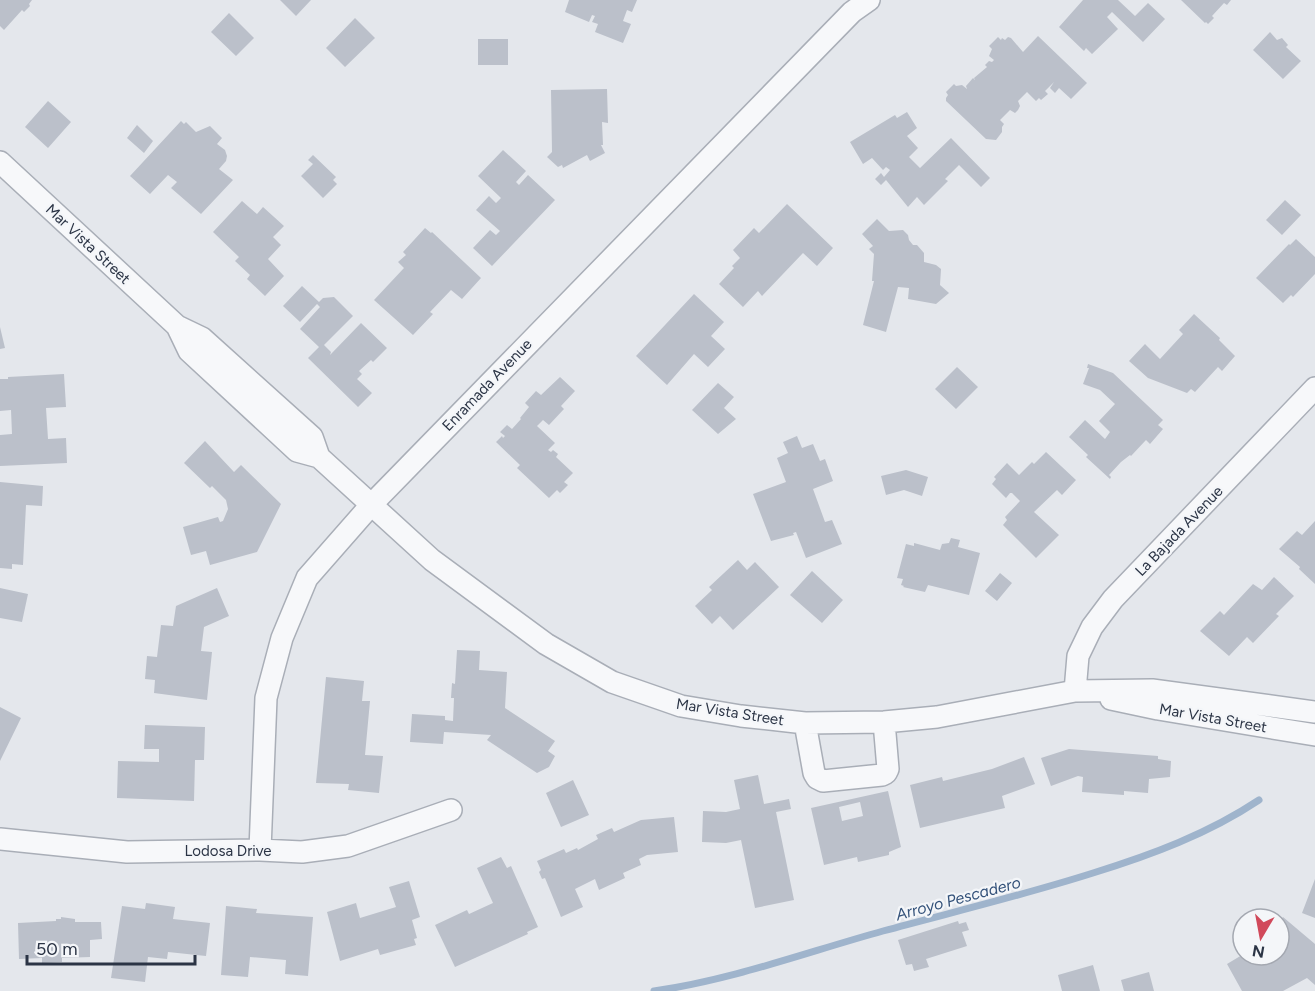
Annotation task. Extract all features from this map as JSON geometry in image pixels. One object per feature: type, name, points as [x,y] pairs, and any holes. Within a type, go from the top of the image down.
[{"type":"street","name":"Enramada Avenue","points":[[260,850],[266,698],[282,638],[307,578],[371,505],[852,12],[869,0]]},
{"type":"street","name":"Mar Vista Street","points":[[0,162],[177,326],[189,351],[297,451],[319,457],[432,560],[546,644],[612,682],[681,706],[805,723],[884,722],[937,717],[1075,691],[1152,690],[1315,712]]},
{"type":"street","name":"La Bajada Avenue","points":[[1075,691],[1078,656],[1092,627],[1113,599],[1315,388]]},
{"type":"street","name":"Mar Vista Street","points":[[1075,691],[1158,709],[1315,735]]},
{"type":"street","points":[[805,723],[814,773],[823,781],[886,773],[888,769],[884,722]]},
{"type":"street","name":"Lodosa Drive","points":[[0,838],[127,852],[260,850],[302,852],[348,846],[451,810]]},
{"type":"building","points":[[0,0],[32,0],[30,6],[24,12],[22,10],[4,30],[0,26]]},
{"type":"building","points":[[280,0],[311,0],[296,16]]},
{"type":"building","points":[[569,0],[637,0],[632,12],[627,10],[623,21],[631,24],[623,43],[595,32],[598,24],[592,22],[595,16],[592,15],[589,22],[565,12]]},
{"type":"building","points":[[1083,0],[1118,0],[1135,16],[1148,3],[1165,19],[1143,42],[1112,12],[1107,17],[1118,29],[1092,54],[1086,48],[1084,51],[1059,27]]},
{"type":"building","points":[[1181,0],[1231,0],[1227,5],[1224,3],[1208,24]]},
{"type":"building","points":[[229,13],[254,38],[236,56],[211,32]]},
{"type":"building","points":[[355,18],[375,38],[345,67],[326,48]]},
{"type":"building","points":[[1270,32],[1277,40],[1282,38],[1288,45],[1286,47],[1301,61],[1283,79],[1253,50]]},
{"type":"building","points":[[1038,36],[1087,83],[1071,99],[1059,88],[1055,93],[1050,88],[1054,82],[1045,91],[1048,94],[1041,100],[1039,98],[1036,101],[1027,92],[1018,101],[1020,106],[1018,110],[1015,113],[1010,110],[1000,120],[1004,124],[996,140],[986,139],[946,101],[948,95],[946,92],[954,84],[962,85],[967,89],[966,86],[973,78],[975,80],[974,78],[987,67],[985,65],[994,60],[989,56],[992,49],[989,46],[998,37],[1001,40],[1011,38],[1023,52]]},
{"type":"building","points":[[478,39],[508,39],[508,65],[478,65]]},
{"type":"building","points":[[607,89],[608,123],[602,122],[603,145],[601,145],[605,153],[590,161],[587,155],[563,168],[562,165],[558,167],[547,157],[552,152],[551,90]]},
{"type":"building","points":[[48,101],[71,122],[48,148],[25,127]]},
{"type":"building","points":[[907,112],[917,128],[907,136],[918,148],[909,157],[920,168],[951,138],[990,178],[981,187],[959,165],[945,179],[948,181],[924,205],[917,197],[908,207],[886,180],[881,185],[875,179],[881,173],[884,177],[890,170],[886,167],[883,170],[872,158],[863,164],[850,142],[895,115],[897,118]]},
{"type":"building","points":[[181,121],[184,124],[186,122],[196,132],[210,126],[222,138],[217,144],[225,150],[227,156],[219,169],[233,180],[201,214],[171,188],[177,182],[168,175],[150,194],[130,176]]},
{"type":"building","points":[[137,125],[153,141],[144,153],[127,138]]},
{"type":"building","points":[[503,150],[526,171],[516,182],[519,185],[528,175],[555,200],[492,266],[473,248],[490,230],[496,235],[500,231],[476,210],[489,196],[496,203],[501,198],[478,176]]},
{"type":"building","points":[[313,155],[336,177],[333,180],[337,184],[323,198],[301,176],[313,164],[308,160]]},
{"type":"building","points":[[1285,200],[1301,215],[1282,235],[1266,220]]},
{"type":"building","points":[[242,201],[257,214],[263,207],[284,226],[273,237],[281,245],[268,259],[284,276],[265,296],[247,279],[250,275],[235,261],[239,257],[213,232]]},
{"type":"building","points":[[787,204],[833,248],[817,266],[803,253],[762,296],[758,291],[743,307],[719,284],[740,258],[733,250],[754,228],[759,233]]},
{"type":"building","points":[[877,219],[889,231],[903,230],[908,235],[913,245],[917,245],[924,253],[924,262],[941,269],[940,285],[949,293],[936,304],[908,299],[909,288],[898,287],[886,332],[863,325],[874,281],[872,281],[874,254],[869,249],[873,246],[862,234]]},
{"type":"building","points":[[425,228],[481,278],[462,299],[451,290],[430,312],[433,314],[413,335],[374,300],[404,268],[398,262],[406,255],[403,252]]},
{"type":"building","points":[[1296,239],[1315,257],[1315,274],[1293,297],[1291,295],[1283,303],[1256,278]]},
{"type":"building","points":[[302,286],[319,302],[323,298],[334,297],[353,316],[324,345],[331,352],[330,355],[361,323],[387,348],[373,362],[371,360],[359,371],[362,374],[357,379],[372,393],[358,407],[308,358],[319,347],[300,329],[320,307],[317,304],[300,322],[283,306]]},
{"type":"building","points":[[694,294],[724,322],[711,336],[725,349],[708,367],[694,354],[667,385],[636,356]]},
{"type":"building","points":[[1194,314],[1220,338],[1219,340],[1235,356],[1222,371],[1218,367],[1195,392],[1191,389],[1187,393],[1148,378],[1129,361],[1145,344],[1160,359],[1183,334],[1179,330]]},
{"type":"building","points":[[0,327],[5,348],[0,349]]},
{"type":"building","points":[[1088,364],[1113,373],[1163,420],[1158,425],[1163,429],[1150,444],[1146,440],[1109,475],[1110,479],[1086,457],[1088,455],[1069,437],[1085,420],[1105,439],[1110,432],[1099,421],[1115,404],[1100,390],[1083,384],[1089,368],[1087,368]]},
{"type":"building","points":[[957,367],[978,387],[956,409],[935,389]]},
{"type":"building","points":[[64,374],[66,407],[46,408],[48,439],[66,438],[67,463],[0,466],[0,435],[12,434],[11,410],[0,411],[0,379]]},
{"type":"building","points":[[560,377],[575,391],[561,406],[564,409],[549,425],[543,420],[537,426],[555,443],[548,450],[551,452],[553,450],[558,454],[556,457],[573,473],[564,482],[568,485],[560,493],[557,490],[549,498],[517,468],[520,465],[496,442],[505,436],[500,432],[507,425],[512,429],[521,419],[529,407],[525,403],[536,391],[541,395]]},
{"type":"building","points":[[718,383],[734,397],[724,408],[736,419],[718,434],[692,410]]},
{"type":"building","points":[[797,436],[802,448],[813,444],[820,461],[825,459],[833,481],[813,489],[825,522],[832,520],[842,544],[806,558],[796,532],[793,533],[794,535],[771,541],[753,494],[786,482],[777,458],[788,453],[783,442]]},
{"type":"building","points":[[205,441],[234,472],[241,465],[281,504],[257,552],[210,565],[206,551],[191,555],[183,527],[218,517],[220,522],[223,521],[228,509],[226,500],[184,463]]},
{"type":"building","points":[[1046,452],[1076,480],[1062,495],[1057,490],[1034,512],[1059,535],[1036,558],[1003,525],[1007,520],[1005,517],[1020,501],[1012,493],[1006,498],[992,484],[996,479],[994,477],[1007,463],[1019,475]]},
{"type":"building","points":[[906,470],[928,477],[922,496],[904,490],[886,495],[881,476]]},
{"type":"building","points":[[0,482],[43,486],[42,506],[26,505],[23,565],[12,564],[12,569],[0,568]]},
{"type":"building","points":[[1315,521],[1315,584],[1279,549],[1297,531],[1302,535]]},
{"type":"building","points":[[951,538],[960,540],[958,547],[980,553],[969,595],[928,585],[925,592],[901,585],[903,579],[897,578],[906,544],[914,546],[914,543],[940,550],[942,544],[949,543]]},
{"type":"building","points":[[738,560],[747,570],[755,562],[779,587],[733,630],[720,616],[712,624],[695,606],[712,590],[709,587]]},
{"type":"building","points":[[812,571],[843,600],[822,623],[790,595]]},
{"type":"building","points":[[1000,573],[1012,583],[997,601],[985,591]]},
{"type":"building","points":[[1274,577],[1294,596],[1276,614],[1279,616],[1253,643],[1247,637],[1229,656],[1200,631],[1220,611],[1224,615],[1253,584],[1262,590]]},
{"type":"building","points":[[0,588],[28,594],[22,622],[0,618]]},
{"type":"building","points":[[217,588],[229,616],[204,627],[201,651],[212,652],[207,700],[154,693],[155,680],[145,679],[147,656],[157,657],[161,625],[173,626],[176,606]]},
{"type":"building","points":[[457,650],[480,651],[479,670],[507,672],[505,708],[555,741],[548,751],[555,756],[549,767],[537,773],[487,740],[491,735],[444,732],[443,744],[410,742],[412,714],[445,716],[445,720],[453,721],[454,698],[451,698],[452,683],[455,684]]},
{"type":"building","points":[[326,677],[364,681],[362,701],[370,701],[365,755],[383,756],[379,793],[348,790],[349,784],[316,783]]},
{"type":"building","points":[[0,707],[21,718],[0,761]]},
{"type":"building","points":[[145,725],[205,727],[204,760],[195,760],[194,801],[117,798],[118,761],[159,762],[159,749],[144,749]]},
{"type":"building","points":[[1069,749],[1158,756],[1158,759],[1171,761],[1170,777],[1149,779],[1148,793],[1124,791],[1124,795],[1082,792],[1083,777],[1078,776],[1051,786],[1041,758]]},
{"type":"building","points":[[1024,757],[1035,784],[1002,796],[1005,808],[920,828],[910,785],[942,777],[943,781],[992,769]]},
{"type":"building","points":[[758,775],[764,804],[789,799],[791,809],[776,812],[794,900],[755,908],[741,840],[726,843],[702,842],[703,811],[726,812],[740,809],[734,780]]},
{"type":"building","points":[[573,780],[589,815],[561,827],[546,793]]},
{"type":"building","points":[[888,791],[901,847],[889,852],[889,855],[858,862],[857,857],[824,865],[811,808]],"holes":[[[860,802],[863,816],[842,821],[839,807]]]},
{"type":"building","points":[[674,817],[678,852],[647,855],[639,859],[641,865],[623,873],[625,878],[599,890],[595,879],[575,889],[583,907],[561,917],[545,878],[542,879],[539,872],[541,870],[537,861],[564,849],[566,853],[577,848],[578,850],[598,839],[596,835],[612,828],[614,832],[641,820]]},
{"type":"building","points":[[501,857],[507,868],[511,866],[538,927],[527,932],[528,934],[455,967],[435,925],[467,910],[469,914],[493,903],[477,868]]},
{"type":"building","points":[[1315,879],[1315,918],[1302,913]]},
{"type":"building","points":[[409,881],[420,917],[412,920],[417,938],[414,939],[416,945],[380,955],[378,949],[340,961],[327,912],[356,903],[360,918],[396,907],[389,887]]},
{"type":"building","points":[[146,903],[175,907],[173,919],[210,923],[206,956],[168,952],[167,959],[148,957],[145,982],[111,978],[122,906],[145,909]]},
{"type":"building","points":[[226,906],[257,909],[256,913],[313,917],[308,976],[285,974],[286,960],[250,957],[248,977],[221,975]]},
{"type":"building","points":[[61,917],[75,919],[75,922],[101,922],[102,939],[90,940],[90,957],[62,958],[62,962],[42,963],[42,958],[19,959],[18,923],[56,921]]},
{"type":"building","points":[[958,921],[959,924],[966,922],[969,930],[962,932],[967,946],[926,959],[929,967],[914,971],[912,964],[906,965],[898,940]]},
{"type":"building","points":[[1291,924],[1315,944],[1315,985],[1307,978],[1283,991],[1242,991],[1227,964],[1231,962],[1231,967],[1291,967]]},
{"type":"building","points":[[1093,965],[1100,991],[1062,991],[1058,975]]},
{"type":"building","points":[[1149,972],[1154,991],[1124,991],[1121,980]]},
{"type":"waterway","name":"Arroyo Pescadero","points":[[654,991],[741,973],[1093,873],[1179,842],[1220,823],[1259,800]]}]
